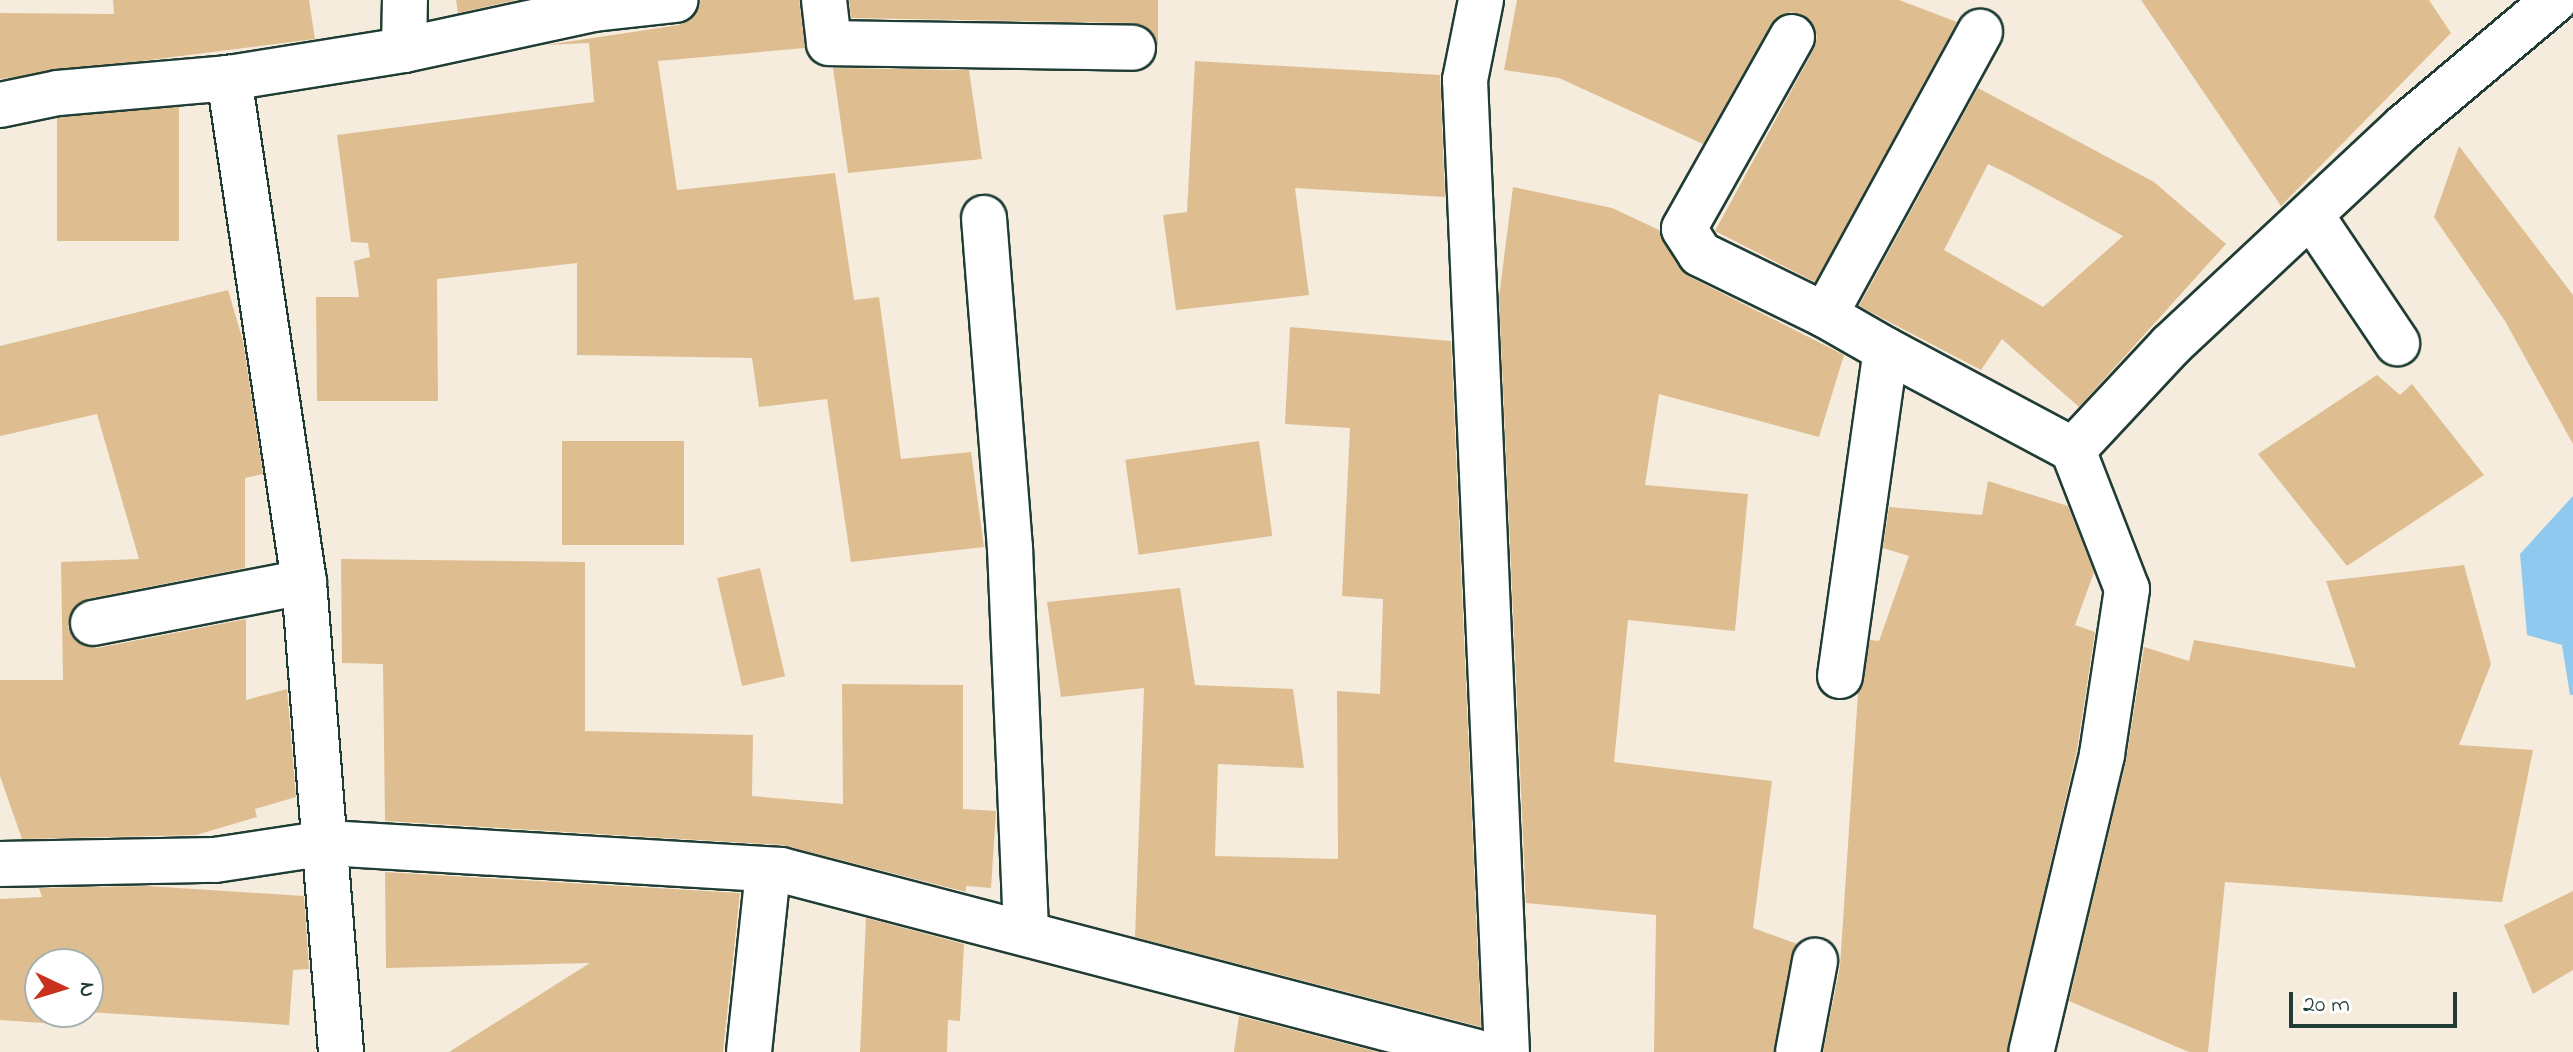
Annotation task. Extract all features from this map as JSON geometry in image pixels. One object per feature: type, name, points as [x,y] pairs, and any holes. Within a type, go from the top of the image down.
[{"type":"street","points":[[404,50],[405,0]]},
{"type":"street","points":[[0,105],[58,93],[229,78],[404,50],[594,9],[676,0]]},
{"type":"street","points":[[824,0],[829,43],[1133,48]]},
{"type":"street","points":[[1481,0],[1465,80],[1507,1052]]},
{"type":"street","points":[[2073,450],[2171,345],[2313,218],[2404,127],[2555,0]]},
{"type":"street","points":[[1825,315],[1980,32]]},
{"type":"street","points":[[1792,37],[1684,229],[1700,254],[1825,315],[2073,450],[2127,589],[2096,786],[2031,1052]]},
{"type":"street","points":[[229,78],[304,582],[327,843],[341,1052]]},
{"type":"street","points":[[984,218],[1010,548],[1026,932]]},
{"type":"street","points":[[2313,218],[2397,343]]},
{"type":"street","points":[[1840,676],[1886,350]]},
{"type":"street","points":[[93,623],[304,582]]},
{"type":"street","points":[[0,864],[215,860],[327,843],[768,870],[1026,932],[1353,1024],[1477,1052]]},
{"type":"street","points":[[749,1052],[768,870]]},
{"type":"street","points":[[1798,1052],[1815,961]]},
{"type":"water","points":[[2573,496],[2573,695],[2570,695],[2562,645],[2527,635],[2520,554]]},
{"type":"building","points":[[113,0],[309,0],[315,39],[0,79],[0,13],[114,14]]},
{"type":"building","points":[[456,0],[517,0],[458,13]]},
{"type":"building","points":[[701,0],[799,0],[805,48],[658,61],[677,190],[835,173],[854,300],[879,297],[901,459],[971,452],[984,547],[851,562],[827,399],[759,407],[752,358],[577,355],[577,263],[437,279],[438,401],[317,401],[316,297],[359,297],[354,261],[370,257],[368,243],[351,242],[337,135],[594,102],[589,43],[546,45],[679,25],[691,20]]},
{"type":"building","points":[[849,0],[1158,0],[1158,47],[1146,27],[1133,23],[851,18]]},
{"type":"building","points":[[1517,0],[1899,0],[1957,22],[1815,282],[1715,231],[1814,49],[1817,36],[1805,16],[1791,12],[1771,24],[1703,144],[1559,78],[1504,70]]},
{"type":"building","points":[[2141,0],[2429,0],[2451,33],[2281,206]]},
{"type":"building","points":[[1195,61],[1440,75],[1445,197],[1295,188],[1309,295],[1176,310],[1163,215],[1187,212]]},
{"type":"building","points":[[833,68],[969,70],[982,159],[848,173]]},
{"type":"building","points":[[1978,88],[2154,182],[2226,244],[2079,407],[2002,339],[1981,370],[1859,306]],"holes":[[[1988,164],[2123,236],[2043,307],[1944,250]]]},
{"type":"building","points":[[57,107],[179,107],[179,241],[57,241]]},
{"type":"building","points":[[2459,146],[2573,295],[2573,444],[2505,321],[2434,217]]},
{"type":"building","points":[[1513,187],[1612,208],[1659,230],[1688,276],[1844,355],[1819,437],[1659,394],[1645,485],[1748,494],[1735,631],[1628,620],[1614,762],[1772,781],[1753,928],[1797,944],[1774,1052],[1654,1052],[1656,915],[1526,903],[1499,297]]},
{"type":"building","points":[[228,290],[243,341],[263,474],[245,478],[245,568],[87,599],[76,605],[68,627],[75,640],[97,648],[246,619],[246,700],[287,689],[296,797],[255,809],[257,817],[196,835],[22,839],[0,776],[0,680],[63,680],[61,562],[139,559],[97,414],[0,436],[0,346]]},
{"type":"building","points":[[1290,327],[1451,341],[1481,1027],[1135,937],[1144,688],[1061,697],[1047,602],[1180,588],[1195,685],[1293,689],[1304,768],[1218,764],[1215,856],[1338,859],[1337,691],[1380,694],[1383,599],[1342,596],[1350,428],[1285,424]]},
{"type":"building","points":[[2377,375],[2400,395],[2412,384],[2484,475],[2347,566],[2258,454]]},
{"type":"building","points":[[562,441],[684,441],[684,545],[562,545]]},
{"type":"building","points":[[1259,441],[1272,536],[1139,555],[1125,460]]},
{"type":"building","points":[[1988,481],[2068,506],[2094,572],[2075,625],[2095,632],[2077,750],[2007,1052],[1823,1052],[1840,966],[1858,693],[1870,640],[1879,641],[1909,556],[1883,548],[1889,507],[1982,515]]},
{"type":"building","points":[[341,559],[585,562],[585,731],[753,735],[752,796],[843,804],[842,684],[963,685],[963,809],[996,811],[991,888],[966,886],[966,892],[782,845],[385,821],[383,664],[342,663]]},
{"type":"building","points":[[2464,565],[2491,664],[2459,745],[2533,750],[2502,902],[2225,882],[2208,1052],[2189,1052],[2069,1001],[2126,761],[2144,647],[2189,661],[2194,640],[2356,668],[2326,581]]},
{"type":"building","points":[[760,568],[785,676],[742,686],[717,578]]},
{"type":"building","points":[[385,872],[740,893],[723,1052],[449,1052],[590,963],[386,968]]},
{"type":"building","points":[[147,886],[304,896],[309,969],[293,970],[289,1025],[104,1013],[104,948],[24,948],[24,1022],[0,1020],[0,899],[42,897],[39,888]]},
{"type":"building","points":[[2573,891],[2573,970],[2533,994],[2504,925]]},
{"type":"building","points":[[866,918],[964,944],[960,1021],[948,1020],[947,1052],[860,1052]]},
{"type":"building","points":[[1239,1016],[1378,1052],[1234,1052]]}]
